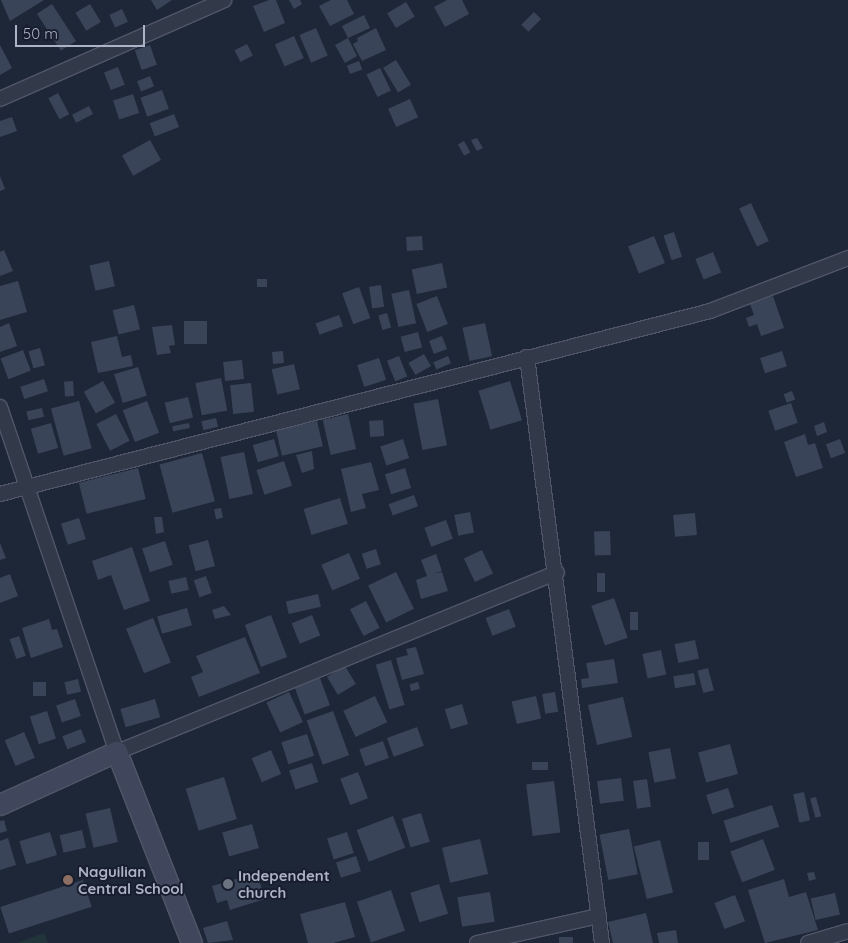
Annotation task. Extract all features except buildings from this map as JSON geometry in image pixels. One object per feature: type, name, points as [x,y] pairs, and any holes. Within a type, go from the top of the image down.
[{"type":"street","points":[[0,99],[204,4],[224,0]]},
{"type":"street","points":[[0,494],[27,485],[710,311],[848,258]]},
{"type":"street","points":[[528,358],[557,572],[602,943]]},
{"type":"street","points":[[0,407],[117,752],[192,943]]},
{"type":"street","points":[[0,805],[117,752],[557,572]]},
{"type":"street","points":[[477,943],[599,916]]},
{"type":"street","points":[[808,943],[848,931]]},
{"type":"green space","points":[[44,933],[48,943],[17,943]]},
{"type":"place","name":"Naguilian Central School","points":[[68,880]]},
{"type":"place","name":"Independent church","points":[[228,884]]}]
